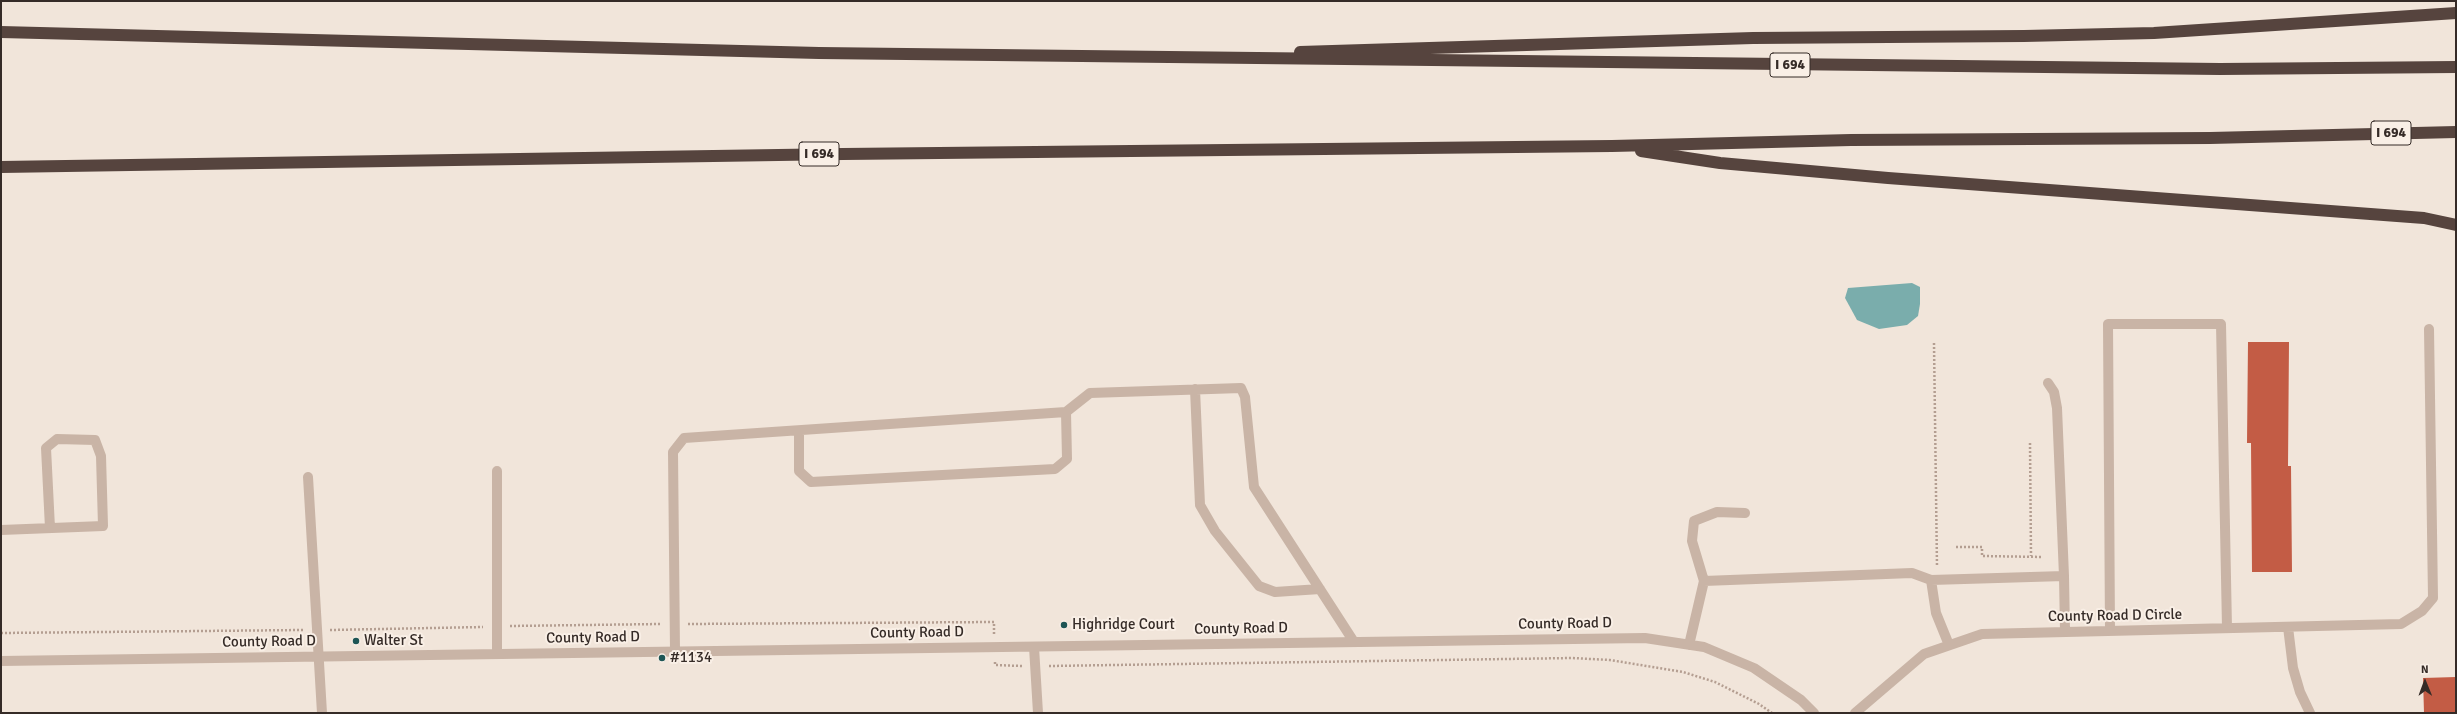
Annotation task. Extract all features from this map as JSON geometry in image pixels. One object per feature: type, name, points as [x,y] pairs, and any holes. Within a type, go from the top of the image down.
[{"type":"highway","points":[[1124,57],[1753,38],[2024,36],[2154,33],[2456,13]]},
{"type":"highway","name":"I 694","points":[[1,32],[819,53],[2204,69],[2456,67]]},
{"type":"highway","name":"I 694","points":[[1,167],[827,154],[1612,146],[1850,140],[2210,138],[2456,132]]},
{"type":"highway","points":[[1612,146],[1720,163],[1888,178],[2416,218],[2456,225]]},
{"type":"highway","points":[[1,172],[26,167]]},
{"type":"street","points":[[2110,631],[2108,324],[2221,324],[2227,628]]},
{"type":"street","name":"County Road D Circle","points":[[1855,713],[1924,654],[1982,634],[2401,624],[2422,611],[2433,598],[2429,330]]},
{"type":"street","points":[[2048,383],[2054,392],[2057,408],[2065,632]]},
{"type":"street","points":[[675,651],[673,452],[684,438],[1066,412],[1090,393],[1241,388],[1245,397],[1254,487],[1354,642]]},
{"type":"street","points":[[1195,389],[1200,505],[1216,531],[1259,586],[1276,592],[1320,589]]},
{"type":"street","points":[[799,431],[798,471],[811,482],[1055,469],[1067,459],[1066,412]]},
{"type":"street","points":[[1,530],[103,526],[101,456],[95,440],[57,439],[46,448],[50,528]]},
{"type":"street","points":[[497,471],[497,654]]},
{"type":"street","points":[[308,477],[320,656],[322,713]]},
{"type":"street","points":[[1689,645],[1704,581],[1692,541],[1694,521],[1716,512],[1745,512]]},
{"type":"street","points":[[1704,581],[1912,573],[1934,580],[2064,576]]},
{"type":"street","points":[[1934,580],[1936,613],[1949,645]]},
{"type":"street","points":[[2288,627],[2293,668],[2300,692],[2310,713]]},
{"type":"street","name":"County Road D","points":[[1,661],[1645,638],[1704,647],[1754,668],[1801,700],[1814,713]]},
{"type":"street","points":[[1034,647],[1038,713]]},
{"type":"path","points":[[1934,343],[1934,580]]},
{"type":"path","points":[[2030,444],[2031,556]]},
{"type":"path","points":[[1956,547],[1982,547],[1982,556],[2043,557]]},
{"type":"path","points":[[1610,660],[1683,672],[1715,682],[1760,704],[1772,713]]},
{"type":"water","points":[[1912,283],[1920,287],[1920,304],[1918,316],[1907,325],[1879,329],[1857,320],[1845,298],[1848,288]]},
{"type":"building","points":[[2248,342],[2289,342],[2288,466],[2291,466],[2292,572],[2252,572],[2251,443],[2247,443]]},
{"type":"building","points":[[2456,677],[2456,713],[2424,713],[2423,678]]},
{"type":"place","name":"Highridge Court","points":[[1064,625]]},
{"type":"place","name":"Walter St","points":[[356,641]]},
{"type":"place","name":"#1134","points":[[662,658]]}]
